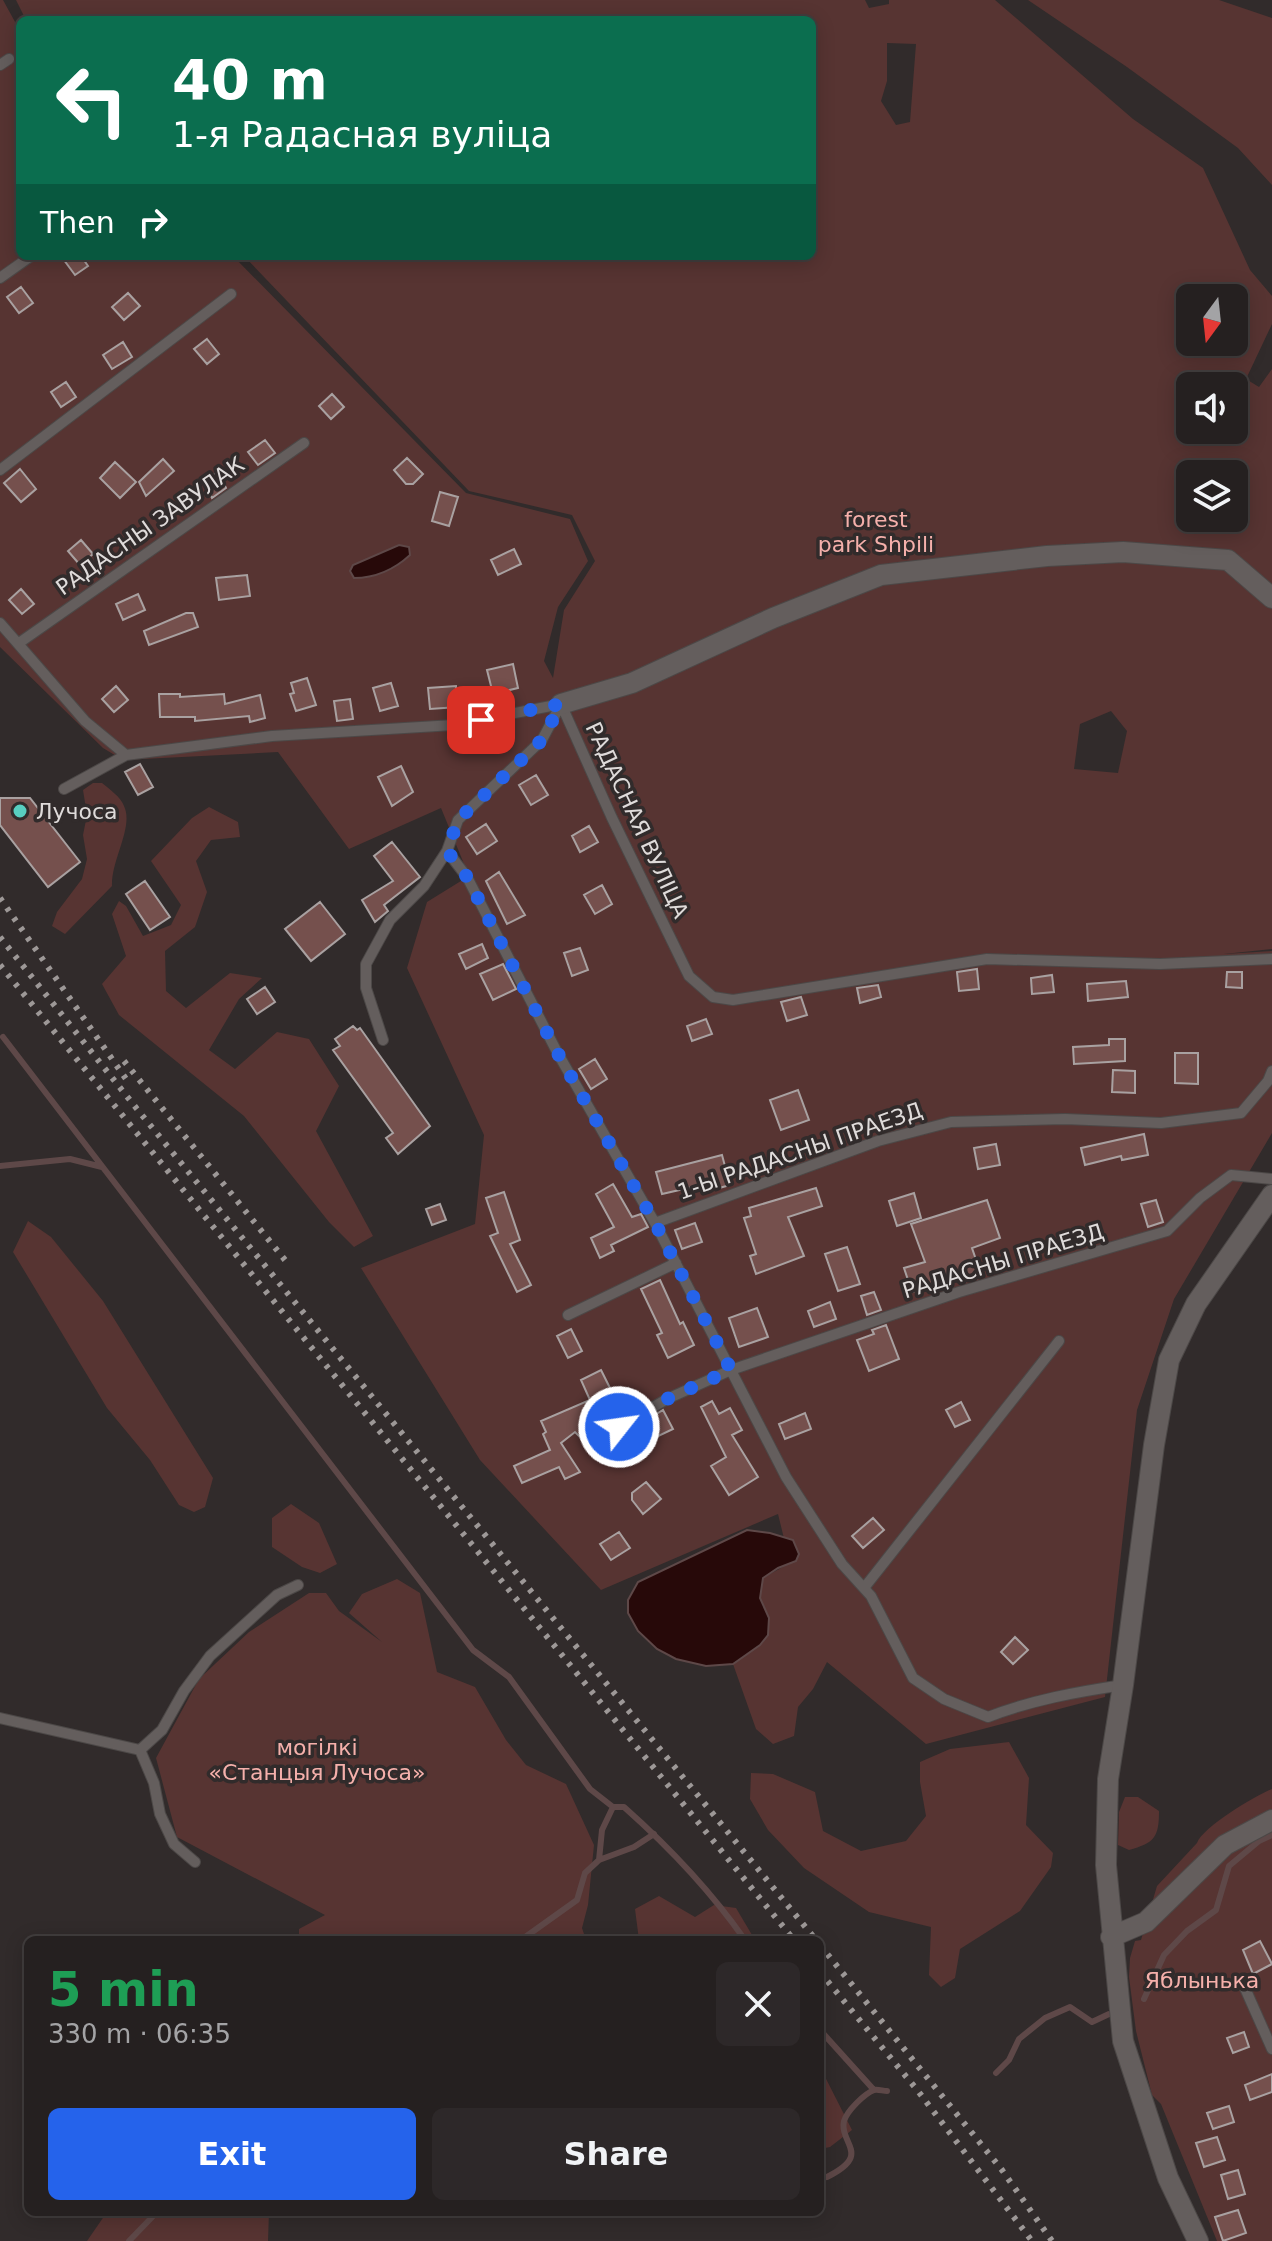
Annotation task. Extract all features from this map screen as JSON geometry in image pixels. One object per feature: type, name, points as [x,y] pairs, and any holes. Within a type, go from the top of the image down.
[{"type":"street","points":[[561,704],[632,683],[773,618],[881,575],[1047,556],[1123,552],[1228,560],[1272,598]]},
{"type":"street","points":[[1198,2241],[1168,2178],[1123,2041],[1106,1865],[1108,1779],[1154,1445],[1169,1360],[1196,1304],[1272,1195]]},
{"type":"street","points":[[1111,1937],[1146,1922],[1225,1845],[1272,1820]]},
{"type":"lane","points":[[0,278],[25,260]]},
{"type":"lane","points":[[0,470],[231,294]]},
{"type":"lane","name":"РАДАСНЫ ЗАВУЛАК","points":[[19,643],[304,443]]},
{"type":"lane","points":[[0,623],[85,721],[126,755],[64,789]]},
{"type":"lane","points":[[383,1040],[366,988],[366,964],[390,920],[424,886],[447,851],[458,820],[542,740],[561,704]]},
{"type":"lane","name":"РАДАСНАЯ ВУЛІЦА","points":[[126,755],[272,736],[454,725],[561,704],[689,976],[713,997],[733,1000],[987,959],[1160,964],[1272,959]]},
{"type":"lane","points":[[447,851],[467,877],[557,1052],[655,1223],[786,1477],[842,1564],[871,1596],[913,1678],[944,1699],[988,1717],[1064,1693],[1123,1685]]},
{"type":"lane","name":"1-Ы РАДАСНЫ ПРАЕЗД","points":[[655,1223],[878,1141],[951,1122],[1065,1119],[1161,1123],[1241,1113],[1268,1081],[1272,1071]]},
{"type":"lane","name":"РАДАСНЫ ПРАЕЗД","points":[[619,1427],[667,1399],[731,1370],[959,1292],[1167,1231],[1200,1198],[1231,1175],[1272,1179]]},
{"type":"lane","points":[[568,1315],[676,1263]]},
{"type":"lane","points":[[864,1588],[1059,1341]]},
{"type":"lane","points":[[140,1750],[162,1730],[184,1691],[210,1656],[277,1595],[298,1585]]},
{"type":"lane","points":[[0,1718],[140,1750]]},
{"type":"lane","points":[[140,1750],[154,1783],[160,1814],[174,1844],[195,1862]]},
{"type":"lane","points":[[1244,1986],[1272,2049]]},
{"type":"green space","name":"forest park Shpili","points":[[0,0],[3,0],[16,24],[16,260],[237,260],[466,493],[570,519],[588,561],[558,607],[544,661],[553,678],[564,610],[595,561],[572,515],[469,491],[248,260],[816,260],[816,16],[24,16],[16,0],[865,0],[869,8],[889,4],[889,0],[995,0],[1133,119],[1203,168],[1250,270],[1272,296],[1272,324],[1248,375],[1248,372],[1176,372],[1176,444],[1248,444],[1248,380],[1259,387],[1272,369],[1272,949],[1224,954],[1272,951],[1272,1133],[1174,1299],[1137,1410],[1105,1697],[926,1744],[827,1662],[813,1689],[798,1707],[794,1736],[773,1744],[756,1729],[733,1664],[760,1645],[769,1618],[760,1598],[763,1578],[790,1563],[778,1514],[601,1590],[480,1460],[361,1268],[475,1224],[484,1135],[407,968],[427,902],[469,876],[441,808],[349,849],[278,752],[123,760],[103,748],[0,647]],"holes":[[[887,43],[916,44],[910,122],[896,125],[881,101],[887,81]],[[1111,711],[1127,731],[1118,773],[1074,769],[1080,724]]]},
{"type":"green space","points":[[1028,0],[1219,0],[1272,18],[1272,185],[1238,148]]},
{"type":"green space","points":[[93,783],[102,783],[120,799],[126,824],[112,886],[65,934],[52,926],[57,912],[82,879],[87,859],[83,835],[87,815],[83,790]]},
{"type":"green space","points":[[209,807],[238,822],[240,837],[211,840],[196,861],[207,892],[195,927],[165,951],[166,991],[186,1008],[230,973],[262,978],[239,999],[209,1050],[235,1069],[277,1032],[309,1039],[339,1086],[316,1131],[373,1236],[354,1247],[329,1222],[244,1116],[119,1015],[102,984],[126,956],[112,914],[119,901],[126,906],[143,936],[171,925],[181,905],[151,861],[192,818]]},
{"type":"green space","points":[[28,1221],[51,1237],[103,1301],[213,1478],[205,1507],[194,1512],[179,1505],[150,1460],[107,1408],[13,1252]]},
{"type":"green space","points":[[291,1504],[319,1523],[337,1564],[320,1573],[302,1567],[272,1547],[272,1518]]},
{"type":"green space","name":"могілкі «Станцыя Лучоса»","points":[[397,1579],[420,1593],[437,1672],[475,1687],[506,1740],[526,1765],[566,1784],[594,1845],[588,1905],[582,1928],[585,1936],[299,1936],[299,1929],[325,1915],[177,1837],[156,1758],[199,1679],[249,1632],[309,1593],[326,1593],[339,1611],[382,1642],[349,1613],[362,1594]]},
{"type":"green space","points":[[1009,1742],[1029,1778],[1026,1825],[1053,1853],[1051,1867],[1020,1911],[960,1949],[955,1978],[941,1987],[929,1975],[931,1927],[869,1912],[804,1868],[768,1830],[750,1799],[751,1773],[773,1774],[815,1792],[823,1831],[861,1851],[906,1841],[926,1816],[920,1762],[950,1749]]},
{"type":"green space","name":"Яблынька","points":[[1272,1789],[1272,2241],[1217,2241],[1161,2104],[1152,2095],[1136,2031],[1129,1977],[1130,1958],[1135,1941],[1141,1940],[1157,1886],[1209,1829],[1242,1805]]},
{"type":"green space","points":[[1125,1797],[1138,1797],[1159,1811],[1158,1828],[1153,1838],[1129,1850],[1118,1845],[1119,1812]]},
{"type":"green space","points":[[659,1896],[695,1917],[714,1905],[736,1908],[753,1936],[638,1936],[635,1909]]},
{"type":"green space","points":[[824,2075],[852,2130],[824,2148]]},
{"type":"green space","points":[[104,2216],[269,2216],[268,2241],[87,2241]]},
{"type":"shaded area","points":[[399,545],[409,547],[410,555],[404,560],[377,574],[354,578],[350,571],[353,565]]},
{"type":"shaded area","points":[[747,1530],[793,1540],[799,1554],[796,1561],[763,1578],[760,1598],[769,1618],[768,1635],[760,1645],[733,1664],[706,1666],[676,1659],[657,1649],[638,1631],[628,1613],[628,1600],[638,1582]]},
{"type":"building","points":[[64,260],[84,260],[88,266],[75,275]]},
{"type":"building","points":[[21,287],[33,303],[19,313],[7,297]]},
{"type":"building","points":[[128,293],[140,306],[124,320],[112,307]]},
{"type":"building","points":[[207,339],[219,354],[207,364],[194,349]]},
{"type":"building","points":[[123,342],[132,357],[112,369],[103,355]]},
{"type":"building","points":[[66,382],[76,397],[61,407],[51,392]]},
{"type":"building","points":[[332,394],[344,407],[331,419],[319,406]]},
{"type":"building","points":[[265,440],[275,453],[258,465],[248,452]]},
{"type":"building","points":[[407,458],[423,474],[413,484],[406,484],[394,470]]},
{"type":"building","points":[[163,459],[174,471],[146,496],[139,482]]},
{"type":"building","points":[[115,462],[136,482],[120,498],[100,478]]},
{"type":"building","points":[[20,469],[36,489],[21,502],[4,483]]},
{"type":"building","points":[[218,472],[226,488],[212,498],[203,479]]},
{"type":"building","points":[[440,492],[458,497],[449,526],[432,521]]},
{"type":"building","points":[[81,540],[93,554],[80,565],[68,551]]},
{"type":"building","points":[[514,549],[521,564],[498,575],[491,560]]},
{"type":"building","points":[[247,575],[250,596],[219,600],[216,578]]},
{"type":"building","points":[[21,589],[34,604],[22,614],[9,600]]},
{"type":"building","points":[[138,594],[145,610],[123,620],[116,604]]},
{"type":"building","points":[[186,613],[193,613],[198,627],[149,645],[144,631]]},
{"type":"building","points":[[513,664],[518,688],[493,694],[487,670]]},
{"type":"building","points":[[307,678],[316,705],[296,711],[290,694],[294,693],[291,683]]},
{"type":"building","points":[[391,683],[398,706],[380,711],[373,688]]},
{"type":"building","points":[[116,686],[128,700],[114,712],[102,699]]},
{"type":"building","points":[[456,686],[458,707],[430,709],[428,688]]},
{"type":"building","points":[[159,694],[180,694],[180,697],[224,694],[225,704],[260,695],[265,718],[250,722],[249,716],[195,721],[195,717],[160,717]]},
{"type":"building","points":[[350,699],[353,719],[337,721],[334,701]]},
{"type":"building","points":[[140,764],[153,787],[138,795],[125,772]]},
{"type":"building","points":[[401,766],[413,792],[392,806],[378,777]]},
{"type":"building","points":[[536,775],[548,795],[531,805],[519,785]]},
{"type":"building","points":[[0,798],[30,798],[80,862],[48,887],[0,825]]},
{"type":"building","points":[[486,824],[497,841],[477,854],[466,837]]},
{"type":"building","points":[[589,826],[598,842],[580,852],[572,836]]},
{"type":"building","points":[[392,842],[420,877],[384,905],[388,911],[375,922],[362,900],[393,881],[374,856]]},
{"type":"building","points":[[499,872],[525,915],[507,924],[486,881]]},
{"type":"building","points":[[145,881],[170,917],[150,930],[126,894]]},
{"type":"building","points":[[602,885],[612,904],[595,914],[584,895]]},
{"type":"building","points":[[320,902],[345,934],[311,961],[285,929]]},
{"type":"building","points":[[482,944],[488,958],[466,969],[459,954]]},
{"type":"building","points":[[580,948],[588,970],[572,976],[564,953]]},
{"type":"building","points":[[503,964],[516,989],[493,1000],[480,974]]},
{"type":"building","points":[[977,969],[979,989],[959,991],[957,972]]},
{"type":"building","points":[[1227,972],[1242,972],[1242,988],[1226,987]]},
{"type":"building","points":[[1052,975],[1054,992],[1032,994],[1031,978]]},
{"type":"building","points":[[1126,981],[1128,997],[1088,1001],[1087,984]]},
{"type":"building","points":[[878,985],[881,997],[860,1003],[857,988]]},
{"type":"building","points":[[265,987],[275,1002],[257,1014],[247,999]]},
{"type":"building","points":[[801,997],[807,1015],[787,1021],[781,1002]]},
{"type":"building","points":[[706,1019],[712,1034],[692,1041],[687,1026]]},
{"type":"building","points":[[353,1026],[357,1030],[360,1028],[430,1126],[398,1154],[386,1138],[393,1133],[333,1050],[340,1046],[335,1039]]},
{"type":"building","points":[[1109,1039],[1125,1039],[1125,1061],[1074,1064],[1073,1047],[1109,1045]]},
{"type":"building","points":[[1175,1053],[1198,1053],[1198,1084],[1175,1083]]},
{"type":"building","points":[[595,1059],[607,1079],[591,1089],[579,1069]]},
{"type":"building","points":[[1113,1070],[1135,1071],[1135,1093],[1112,1092]]},
{"type":"building","points":[[798,1090],[809,1120],[781,1130],[770,1100]]},
{"type":"building","points":[[1144,1134],[1148,1155],[1122,1160],[1121,1156],[1085,1165],[1081,1148]]},
{"type":"building","points":[[996,1144],[1000,1165],[978,1169],[974,1148]]},
{"type":"building","points":[[722,1155],[730,1185],[712,1190],[710,1183],[662,1194],[656,1172]]},
{"type":"building","points":[[613,1184],[632,1217],[641,1214],[648,1227],[611,1245],[614,1251],[600,1258],[591,1238],[614,1227],[596,1194]]},
{"type":"building","points":[[816,1188],[822,1206],[788,1217],[804,1256],[756,1274],[750,1256],[756,1254],[744,1218],[751,1216],[749,1208]]},
{"type":"building","points":[[504,1192],[520,1240],[510,1244],[531,1285],[517,1292],[490,1236],[498,1233],[486,1198]]},
{"type":"building","points":[[914,1193],[921,1218],[897,1226],[889,1201]]},
{"type":"building","points":[[987,1200],[1000,1238],[972,1248],[982,1277],[967,1281],[965,1275],[912,1292],[904,1268],[925,1262],[911,1224]]},
{"type":"building","points":[[1156,1200],[1163,1222],[1148,1227],[1141,1204]]},
{"type":"building","points":[[440,1204],[446,1220],[432,1225],[426,1209]]},
{"type":"building","points":[[695,1223],[702,1242],[682,1249],[675,1230]]},
{"type":"building","points":[[847,1247],[860,1284],[838,1291],[825,1254]]},
{"type":"building","points":[[660,1280],[680,1324],[683,1322],[694,1345],[668,1358],[657,1335],[662,1333],[641,1289]]},
{"type":"building","points":[[874,1292],[881,1310],[867,1315],[861,1296]]},
{"type":"building","points":[[830,1302],[836,1319],[814,1327],[808,1311]]},
{"type":"building","points":[[757,1308],[768,1337],[739,1347],[729,1318]]},
{"type":"building","points":[[886,1325],[899,1359],[869,1371],[857,1340],[874,1334],[872,1330]]},
{"type":"building","points":[[571,1329],[582,1351],[568,1358],[557,1336]]},
{"type":"building","points":[[601,1370],[614,1396],[628,1388],[638,1407],[581,1438],[575,1432],[561,1443],[580,1472],[565,1479],[559,1467],[522,1483],[514,1466],[550,1450],[541,1421],[590,1400],[581,1380]]},
{"type":"building","points":[[712,1401],[719,1414],[730,1408],[742,1430],[732,1435],[758,1477],[729,1495],[711,1466],[726,1457],[701,1407]]},
{"type":"building","points":[[961,1402],[970,1420],[955,1427],[946,1410]]},
{"type":"building","points":[[663,1410],[673,1429],[650,1440],[642,1423]]},
{"type":"building","points":[[805,1413],[811,1429],[785,1439],[779,1424]]},
{"type":"building","points":[[646,1482],[661,1499],[643,1514],[632,1500],[632,1493]]},
{"type":"building","points":[[873,1518],[884,1530],[863,1548],[852,1536]]},
{"type":"building","points":[[619,1532],[630,1548],[611,1560],[600,1544]]},
{"type":"building","points":[[1015,1637],[1028,1650],[1013,1664],[1001,1652]]},
{"type":"building","points":[[1260,1941],[1272,1964],[1253,1974],[1243,1950]]},
{"type":"building","points":[[1244,2032],[1249,2047],[1233,2053],[1227,2038]]},
{"type":"building","points":[[1272,2074],[1272,2092],[1250,2100],[1245,2085]]},
{"type":"building","points":[[1229,2106],[1234,2122],[1213,2129],[1207,2113]]},
{"type":"building","points":[[1217,2137],[1225,2160],[1204,2167],[1196,2143]]},
{"type":"building","points":[[1238,2170],[1245,2194],[1228,2199],[1221,2175]]},
{"type":"building","points":[[1238,2210],[1246,2233],[1223,2241],[1215,2217]]},
{"type":"waterway","points":[[3,1037],[473,1650],[509,1677],[590,1789],[613,1807],[624,1807],[657,1838],[703,1886],[742,1936]]},
{"type":"waterway","points":[[0,1166],[70,1159],[102,1167]]},
{"type":"waterway","points":[[527,1936],[577,1900],[585,1873],[599,1860],[602,1830],[613,1807]]},
{"type":"waterway","points":[[599,1860],[634,1847],[654,1834]]},
{"type":"waterway","points":[[1144,1999],[1164,1955],[1187,1931],[1216,1910],[1229,1866],[1259,1841],[1272,1835]]},
{"type":"waterway","points":[[996,2073],[1009,2060],[1019,2039],[1045,2018],[1070,2007],[1092,2022],[1109,2014]]},
{"type":"waterway","points":[[824,2034],[874,2090]]},
{"type":"waterway","points":[[827,2177],[841,2169],[851,2155],[844,2129],[849,2112],[870,2092],[887,2091]]},
{"type":"waterway","points":[[129,2241],[153,2216]]},
{"type":"railway","points":[[0,898],[126,1079]]},
{"type":"railway","points":[[0,937],[813,1936]]},
{"type":"railway","points":[[0,965],[791,1936]]},
{"type":"railway","points":[[124,1061],[285,1260]]},
{"type":"railway","points":[[824,1950],[1002,2170],[1052,2241]]},
{"type":"railway","points":[[824,1977],[918,2091],[1032,2241]]},
{"type":"place","name":"Лучоса","points":[[20,811]]},
{"type":"route","points":[[481,720],[561,704],[542,740],[458,820],[447,851],[467,877],[557,1052],[655,1223],[731,1370],[667,1399],[619,1427]]}]
